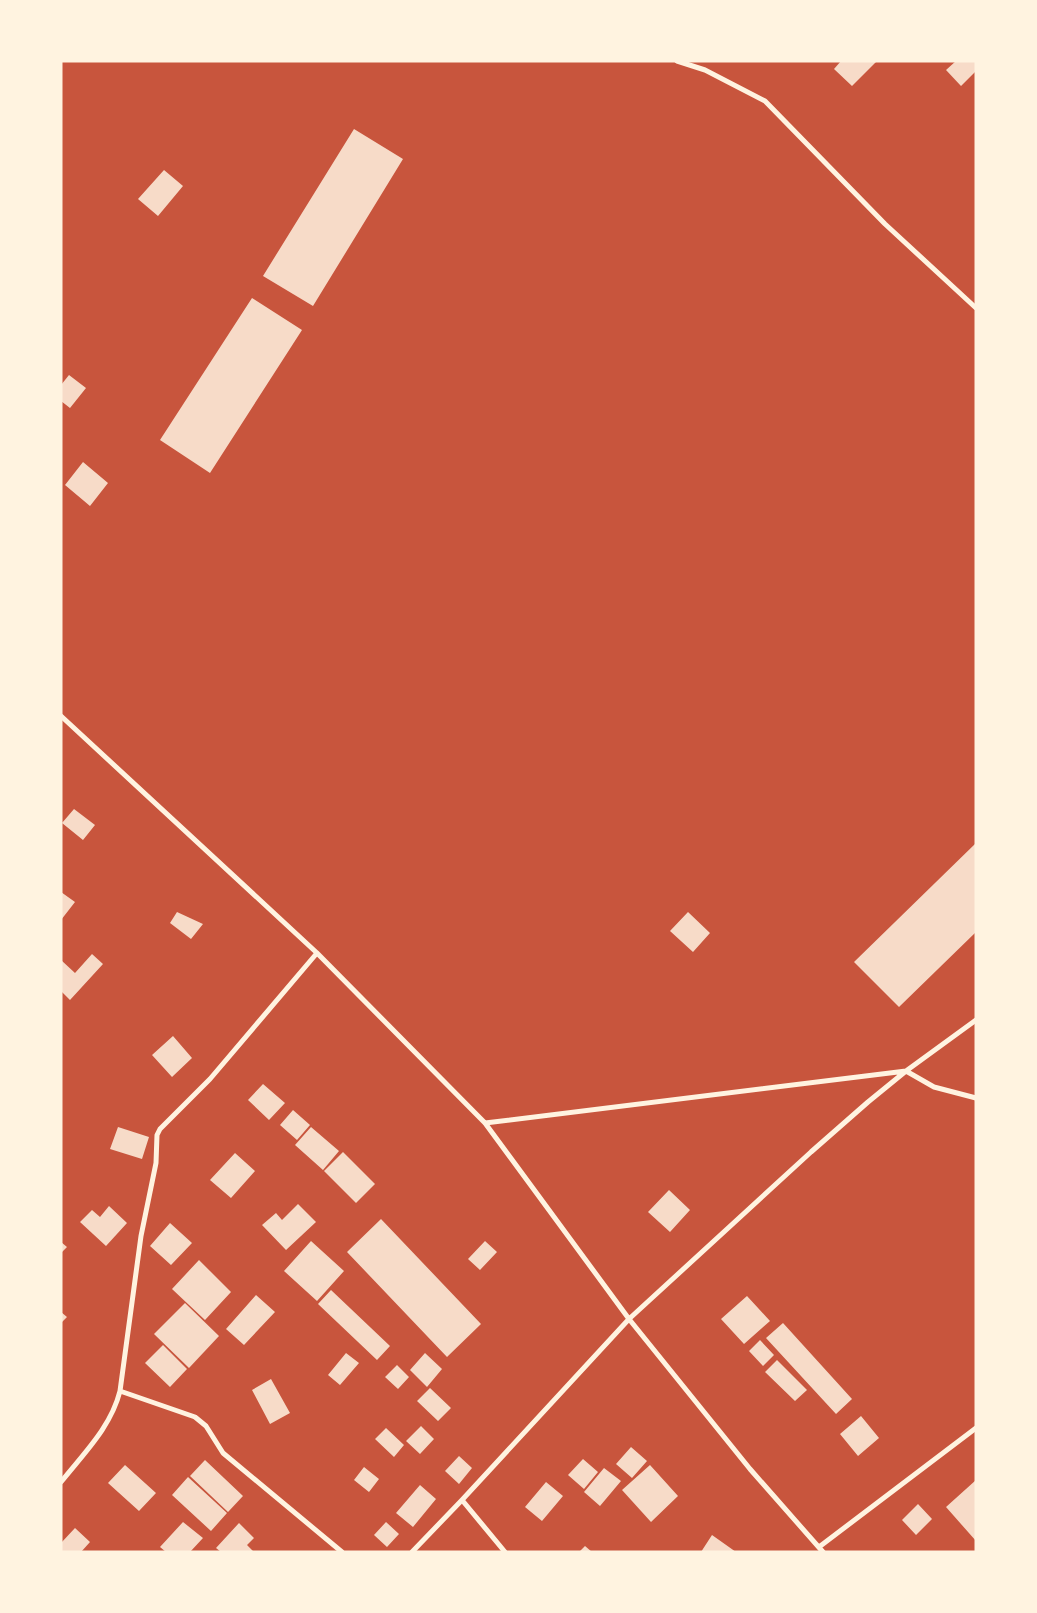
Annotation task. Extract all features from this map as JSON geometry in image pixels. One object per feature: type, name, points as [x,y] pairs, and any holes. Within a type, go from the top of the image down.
[{"type":"street","points":[[677,61],[705,70],[765,101],[885,224],[976,308]]},
{"type":"street","points":[[61,716],[317,953],[485,1123],[629,1319],[750,1469],[821,1549],[976,1428]]},
{"type":"street","points":[[61,1482],[107,1425],[116,1408],[120,1391],[141,1236],[156,1163],[157,1135],[160,1129],[210,1079],[317,953]]},
{"type":"street","points":[[412,1552],[629,1319],[811,1152],[906,1071],[976,1020]]},
{"type":"street","points":[[485,1123],[906,1071],[934,1087],[976,1098]]},
{"type":"street","points":[[120,1391],[195,1417],[206,1426],[223,1454],[342,1552]]},
{"type":"street","points":[[462,1500],[505,1552]]},
{"type":"building","points":[[841,61],[877,61],[852,86],[834,69]]},
{"type":"building","points":[[956,61],[976,61],[976,71],[961,86],[946,70]]},
{"type":"building","points":[[354,129],[403,159],[313,306],[263,276]]},
{"type":"building","points":[[164,170],[183,186],[158,216],[138,199]]},
{"type":"building","points":[[252,298],[302,330],[210,473],[160,440]]},
{"type":"building","points":[[69,375],[86,388],[70,408],[61,401],[61,385]]},
{"type":"building","points":[[83,462],[108,483],[90,506],[65,485]]},
{"type":"building","points":[[74,809],[95,825],[83,840],[62,823]]},
{"type":"building","points":[[976,843],[976,932],[899,1007],[854,962]]},
{"type":"building","points":[[61,892],[75,902],[61,920]]},
{"type":"building","points":[[177,912],[203,924],[191,939],[170,923]]},
{"type":"building","points":[[688,912],[710,933],[693,952],[670,931]]},
{"type":"building","points":[[92,954],[103,964],[70,1000],[61,991],[61,960],[75,973]]},
{"type":"building","points":[[173,1036],[192,1058],[172,1077],[152,1055]]},
{"type":"building","points":[[263,1084],[285,1103],[269,1120],[248,1100]]},
{"type":"building","points":[[293,1110],[310,1125],[297,1140],[280,1125]]},
{"type":"building","points":[[118,1127],[149,1137],[142,1159],[110,1149]]},
{"type":"building","points":[[311,1127],[339,1151],[323,1170],[295,1145]]},
{"type":"building","points":[[343,1152],[375,1184],[356,1203],[324,1171]]},
{"type":"building","points":[[235,1153],[255,1171],[231,1198],[210,1180]]},
{"type":"building","points":[[669,1190],[690,1210],[670,1232],[648,1212]]},
{"type":"building","points":[[298,1204],[316,1222],[286,1250],[262,1225],[276,1213],[282,1220]]},
{"type":"building","points":[[109,1206],[127,1223],[106,1246],[80,1222],[92,1210],[100,1217]]},
{"type":"building","points":[[381,1219],[481,1324],[447,1357],[347,1252]]},
{"type":"building","points":[[170,1223],[192,1243],[171,1265],[150,1246]]},
{"type":"building","points":[[311,1241],[344,1271],[317,1301],[284,1271]]},
{"type":"building","points":[[485,1241],[497,1252],[480,1270],[468,1259]]},
{"type":"building","points":[[61,1242],[67,1247],[61,1253]]},
{"type":"building","points":[[199,1260],[231,1292],[205,1320],[172,1289]]},
{"type":"building","points":[[331,1290],[390,1346],[377,1360],[318,1304]]},
{"type":"building","points":[[256,1295],[275,1312],[244,1345],[226,1329]]},
{"type":"building","points":[[747,1296],[770,1321],[744,1344],[721,1319]]},
{"type":"building","points":[[185,1303],[219,1336],[189,1368],[154,1334]]},
{"type":"building","points":[[61,1312],[67,1317],[61,1323]]},
{"type":"building","points":[[783,1323],[852,1399],[836,1414],[766,1338]]},
{"type":"building","points":[[760,1340],[774,1355],[763,1366],[749,1351]]},
{"type":"building","points":[[163,1345],[187,1369],[170,1387],[145,1363]]},
{"type":"building","points":[[346,1353],[359,1363],[340,1385],[328,1375]]},
{"type":"building","points":[[425,1353],[442,1369],[427,1387],[410,1370]]},
{"type":"building","points":[[777,1360],[807,1390],[795,1401],[765,1372]]},
{"type":"building","points":[[397,1365],[409,1377],[398,1389],[385,1377]]},
{"type":"building","points":[[271,1379],[290,1413],[270,1424],[252,1390]]},
{"type":"building","points":[[430,1388],[451,1408],[438,1421],[417,1401]]},
{"type":"building","points":[[861,1416],[879,1438],[858,1456],[840,1434]]},
{"type":"building","points":[[421,1426],[434,1439],[420,1454],[406,1441]]},
{"type":"building","points":[[386,1428],[404,1445],[394,1457],[375,1439]]},
{"type":"building","points":[[631,1447],[647,1461],[632,1478],[616,1464]]},
{"type":"building","points":[[459,1456],[472,1468],[459,1484],[445,1471]]},
{"type":"building","points":[[583,1459],[598,1472],[584,1489],[568,1475]]},
{"type":"building","points":[[205,1460],[243,1496],[228,1512],[190,1476]]},
{"type":"building","points":[[125,1465],[156,1493],[139,1511],[108,1483]]},
{"type":"building","points":[[650,1465],[678,1496],[651,1522],[622,1490]]},
{"type":"building","points":[[364,1467],[379,1479],[369,1492],[354,1480]]},
{"type":"building","points":[[604,1468],[621,1481],[600,1506],[584,1492]]},
{"type":"building","points":[[188,1477],[227,1513],[211,1531],[172,1495]]},
{"type":"building","points":[[976,1480],[976,1541],[946,1507]]},
{"type":"building","points":[[546,1482],[563,1496],[542,1521],[525,1507]]},
{"type":"building","points":[[420,1485],[436,1499],[413,1527],[396,1513]]},
{"type":"building","points":[[918,1504],[932,1519],[916,1535],[902,1520]]},
{"type":"building","points":[[183,1522],[203,1538],[190,1552],[166,1552],[160,1547]]},
{"type":"building","points":[[386,1522],[399,1534],[387,1547],[374,1535]]},
{"type":"building","points":[[239,1523],[254,1538],[247,1545],[254,1552],[221,1552],[216,1548]]},
{"type":"building","points":[[75,1528],[90,1542],[81,1552],[61,1552],[61,1543]]},
{"type":"building","points":[[712,1535],[736,1552],[701,1552]]},
{"type":"building","points":[[585,1546],[592,1552],[579,1552]]}]
